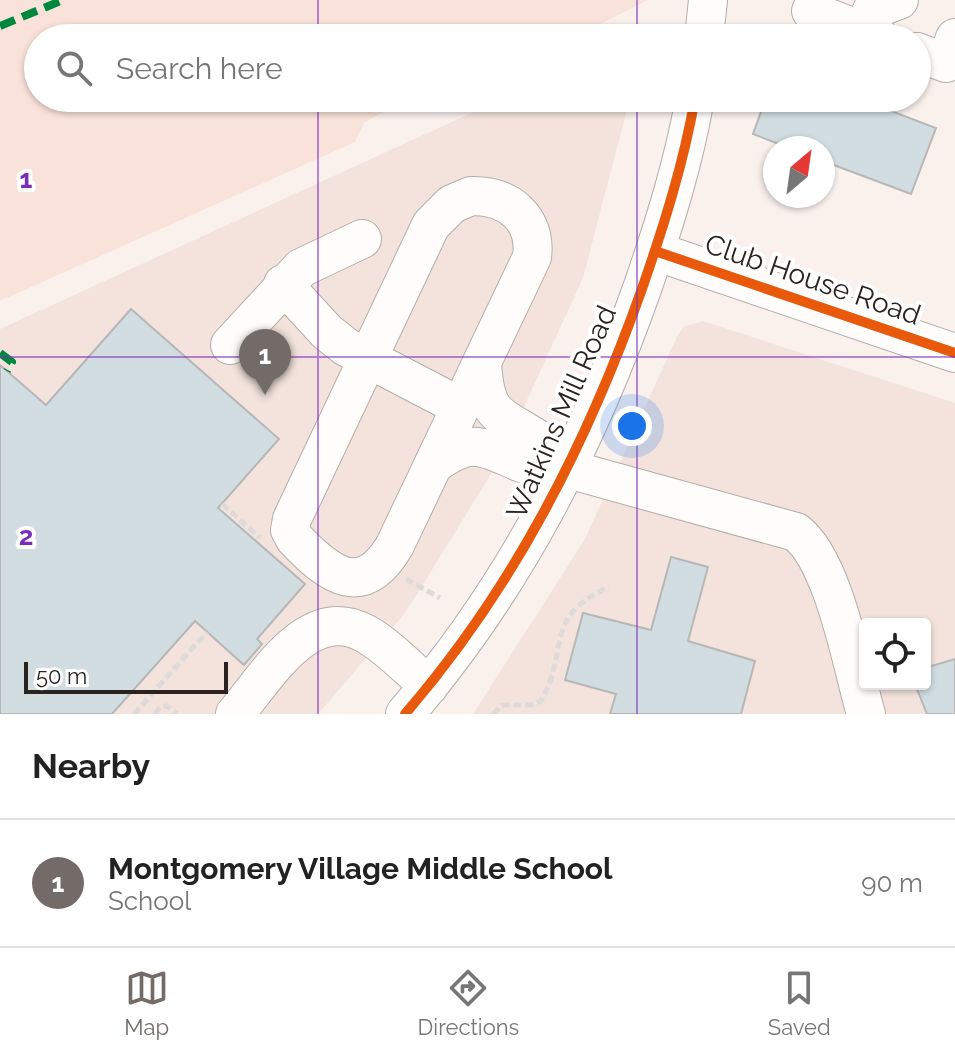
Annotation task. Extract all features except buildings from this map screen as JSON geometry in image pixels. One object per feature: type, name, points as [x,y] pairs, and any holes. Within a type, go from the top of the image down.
[{"type":"street","points":[[705,24],[708,0]]},
{"type":"street","points":[[872,24],[872,10],[899,0]]},
{"type":"street","points":[[811,11],[844,24]]},
{"type":"street","points":[[931,57],[946,63],[955,38]]},
{"type":"street","name":"Watkins Mill Road","points":[[417,700],[479,620],[522,554],[568,469],[618,356],[655,251],[691,112]]},
{"type":"street","points":[[483,196],[508,204],[519,212],[527,221],[533,245],[527,269],[482,364],[389,556],[365,577],[340,576],[292,535],[293,514],[431,225],[452,204],[483,196]]},
{"type":"street","points":[[230,345],[283,284],[309,262],[362,239]]},
{"type":"street","name":"Club House Road","points":[[655,251],[955,353]]},
{"type":"street","points":[[283,284],[327,332],[367,360],[461,407]]},
{"type":"street","points":[[482,364],[485,398],[490,408],[510,424],[540,440],[568,469]]},
{"type":"street","points":[[433,465],[452,451],[475,445],[530,466],[568,469],[783,526],[809,541],[824,568],[866,714]]},
{"type":"street","points":[[235,714],[300,639],[325,627],[345,626],[364,633],[417,700]]},
{"type":"path","points":[[493,714],[502,705],[531,705],[541,701],[568,616],[580,602],[609,587]]},
{"type":"path","points":[[134,714],[207,632]]},
{"type":"path","points":[[146,700],[156,712],[167,706],[177,714]]},
{"type":"shaded area","points":[[0,0],[648,0],[601,24],[24,24],[24,112],[383,112],[364,123],[355,142],[0,301]]},
{"type":"shaded area","points":[[473,112],[626,112],[583,278],[499,461],[406,612],[318,714],[0,714],[0,329]]},
{"type":"shaded area","points":[[703,321],[955,403],[955,714],[473,714],[585,539],[683,327]]},
{"type":"marked path","points":[[0,26],[63,0]]},
{"type":"marked path","points":[[0,353],[12,362],[7,371]]},
{"type":"cycle path","points":[[405,714],[444,666],[514,564],[572,457],[598,401],[643,286],[673,193],[692,112]]},
{"type":"cycle path","points":[[655,251],[955,353]]},
{"type":"place","name":"Montgomery Village Middle School","points":[[265,395]]}]
